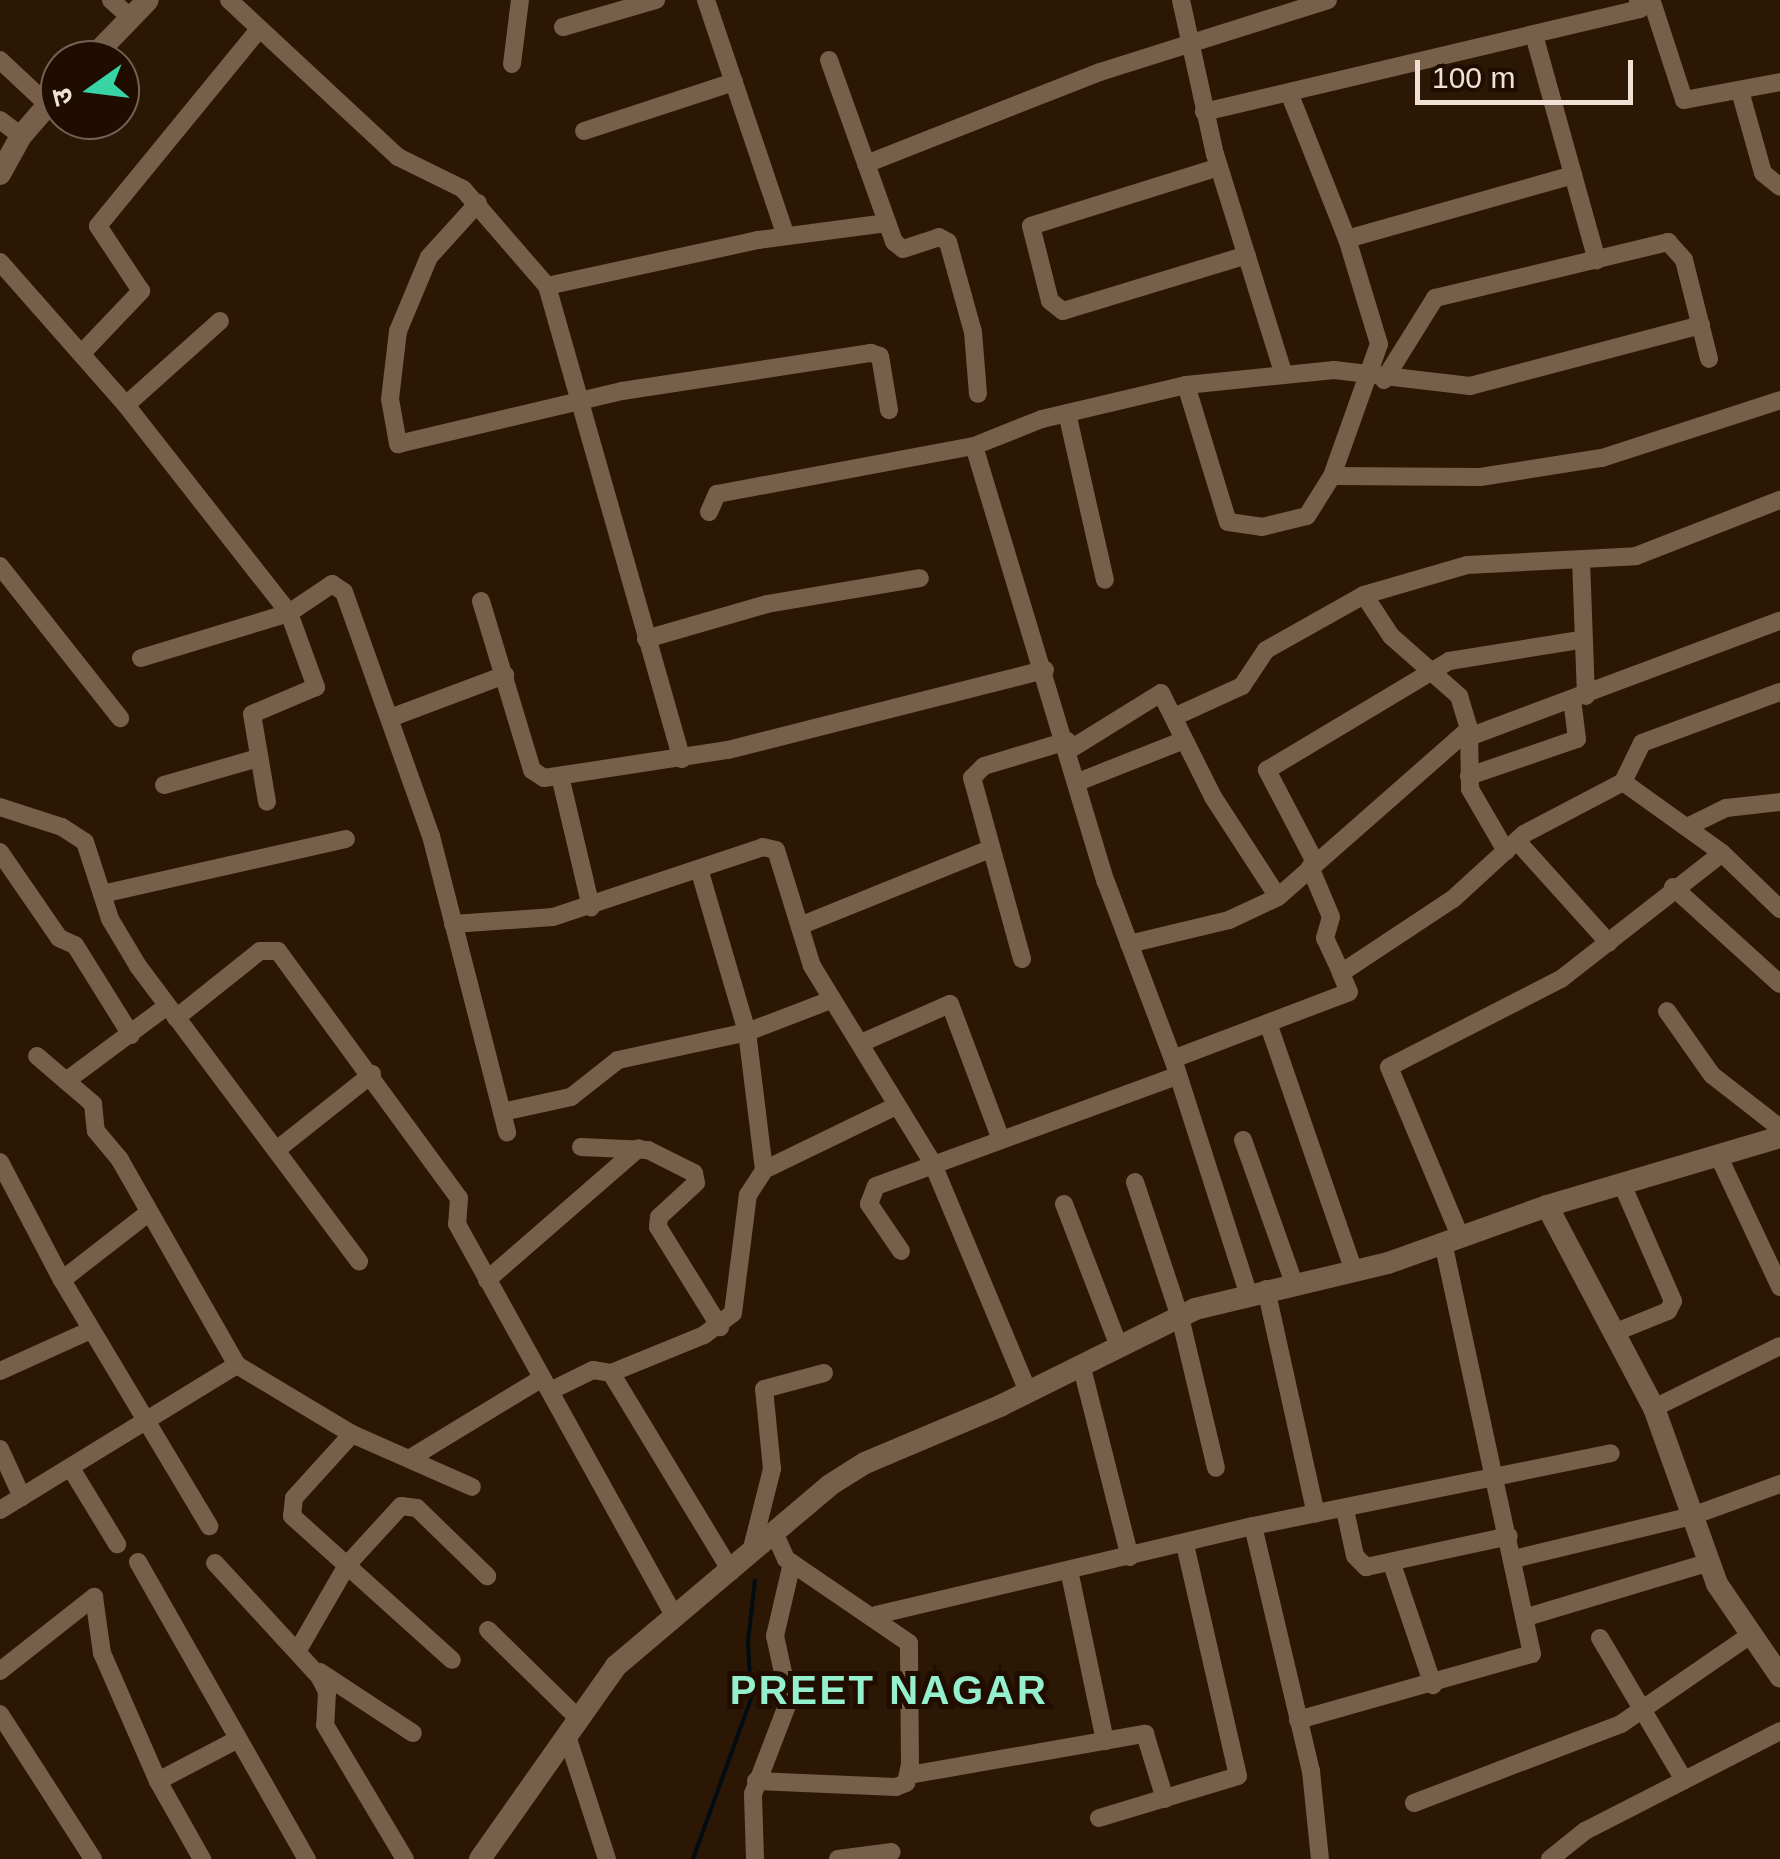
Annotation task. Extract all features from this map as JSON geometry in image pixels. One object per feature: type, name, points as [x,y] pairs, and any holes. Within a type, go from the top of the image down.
[{"type":"street","points":[[112,0],[131,18]]},
{"type":"street","points":[[110,40],[148,0]]},
{"type":"street","points":[[229,0],[398,158],[478,203],[546,286],[574,401],[682,758]]},
{"type":"street","points":[[512,64],[520,0]]},
{"type":"street","points":[[563,27],[656,0]]},
{"type":"street","points":[[706,0],[786,236]]},
{"type":"street","points":[[1181,0],[1204,112],[1282,372]]},
{"type":"street","points":[[866,164],[1188,42],[1328,0]]},
{"type":"street","points":[[1204,112],[1290,95],[1651,3],[1684,100],[1780,82]]},
{"type":"street","points":[[82,352],[141,291],[98,226],[259,28]]},
{"type":"street","points":[[1534,35],[1597,260]]},
{"type":"street","points":[[0,60],[40,88]]},
{"type":"street","points":[[829,60],[887,223],[903,249],[939,237],[948,242],[973,332],[978,394]]},
{"type":"street","points":[[584,131],[734,82]]},
{"type":"street","points":[[1740,92],[1763,173],[1780,187]]},
{"type":"street","points":[[1290,95],[1347,238],[1378,333],[1377,377]]},
{"type":"street","points":[[0,174],[21,136],[40,114]]},
{"type":"street","points":[[0,120],[21,136]]},
{"type":"street","points":[[1219,166],[1030,226],[1050,302],[1063,311],[1247,254]]},
{"type":"street","points":[[1347,238],[1573,175]]},
{"type":"street","points":[[478,203],[429,258],[408,301],[391,358],[393,438],[404,446],[574,401],[871,353],[880,356],[889,410]]},
{"type":"street","points":[[546,286],[786,236],[887,223]]},
{"type":"street","points":[[1186,385],[1222,510],[1234,527],[1306,516],[1332,476],[1377,377],[1435,298],[1674,243],[1709,359]]},
{"type":"street","points":[[0,262],[126,405],[289,613],[316,687],[255,711],[258,758],[267,802]]},
{"type":"street","points":[[126,405],[220,321]]},
{"type":"street","points":[[709,512],[717,494],[974,446],[1068,413],[1186,385],[1282,372],[1377,377],[1445,387],[1499,382],[1701,326]]},
{"type":"street","points":[[1332,476],[1480,477],[1602,458],[1780,400]]},
{"type":"street","points":[[1068,413],[1105,580]]},
{"type":"street","points":[[974,446],[1129,944],[1257,1291],[1316,1514]]},
{"type":"street","points":[[1174,717],[1242,686],[1266,650],[1364,595],[1467,566],[1636,556],[1780,500]]},
{"type":"street","points":[[1469,776],[1577,739],[1581,560]]},
{"type":"street","points":[[0,566],[120,718]]},
{"type":"street","points":[[646,638],[767,604],[920,578]]},
{"type":"street","points":[[141,658],[289,613],[320,590],[340,587],[432,836],[507,1132]]},
{"type":"street","points":[[1364,595],[1390,636],[1433,669],[1458,696],[1469,733],[1469,776],[1475,803],[1511,846],[1609,943]]},
{"type":"street","points":[[482,602],[536,776],[682,758],[978,692],[1045,670]]},
{"type":"street","points":[[1129,944],[1229,920],[1278,897],[1469,733],[1580,697],[1780,621]]},
{"type":"street","points":[[900,1251],[868,1196],[876,1186],[932,1162],[1001,1140],[1175,1068],[1268,1023],[1350,992],[1324,938],[1331,918],[1312,864],[1267,770],[1433,669],[1467,655],[1580,640]]},
{"type":"street","points":[[390,718],[505,675]]},
{"type":"street","points":[[1340,974],[1453,899],[1511,846],[1623,782],[1635,754],[1651,738],[1780,692]]},
{"type":"street","points":[[1022,959],[990,849],[974,772],[1068,745],[1161,693],[1184,740],[1278,897]]},
{"type":"street","points":[[1078,782],[1184,740]]},
{"type":"street","points":[[164,785],[258,758]]},
{"type":"street","points":[[560,776],[591,907]]},
{"type":"street","points":[[1623,782],[1722,853],[1780,909]]},
{"type":"street","points":[[1687,827],[1726,808],[1780,802]]},
{"type":"street","points":[[0,807],[62,826],[85,842],[124,943],[359,1260]]},
{"type":"street","points":[[102,894],[346,839]]},
{"type":"street","points":[[453,924],[531,922],[591,907],[770,847],[802,925],[812,966],[932,1162],[1028,1392]]},
{"type":"street","points":[[802,925],[990,849]]},
{"type":"street","points":[[0,852],[59,938],[75,945],[131,1035]]},
{"type":"street","points":[[1298,1720],[1532,1654],[1510,1536],[1494,1478],[1452,1240],[1389,1067],[1561,979],[1722,853]]},
{"type":"street","points":[[700,872],[747,1032],[764,1170]]},
{"type":"street","points":[[1674,887],[1780,984]]},
{"type":"street","points":[[66,1080],[272,946],[372,1074],[459,1198],[458,1224],[674,1615]]},
{"type":"street","points":[[502,1112],[570,1097],[618,1060],[747,1032],[831,1000]]},
{"type":"street","points":[[861,1043],[950,1004],[1001,1140]]},
{"type":"street","points":[[1666,1011],[1712,1074],[1780,1128]]},
{"type":"street","points":[[1268,1023],[1354,1271]]},
{"type":"street","points":[[37,1056],[94,1104],[96,1131],[236,1365],[352,1434],[472,1487]]},
{"type":"street","points":[[279,1148],[372,1074]]},
{"type":"street","points":[[409,1460],[546,1385],[593,1370],[611,1373],[720,1327],[738,1299],[748,1194],[764,1170],[896,1106]]},
{"type":"street","points":[[480,1859],[616,1666],[674,1615],[866,1463],[1028,1392],[1118,1344],[1180,1317],[1257,1291],[1354,1271],[1547,1206],[1780,1137]]},
{"type":"street","points":[[1243,1140],[1294,1284]]},
{"type":"street","points":[[582,1147],[639,1148],[694,1173],[696,1183],[659,1218],[658,1227],[720,1327]]},
{"type":"street","points":[[487,1280],[639,1148]]},
{"type":"street","points":[[1718,1155],[1780,1287]]},
{"type":"street","points":[[0,1162],[90,1330],[209,1526]]},
{"type":"street","points":[[1135,1182],[1180,1317],[1216,1468]]},
{"type":"street","points":[[1616,1332],[1668,1311],[1673,1301],[1622,1184]]},
{"type":"street","points":[[1064,1204],[1118,1344]]},
{"type":"street","points":[[1547,1206],[1654,1408],[1708,1563],[1749,1636],[1780,1676]]},
{"type":"street","points":[[62,1280],[148,1214]]},
{"type":"street","points":[[0,1371],[90,1330]]},
{"type":"street","points":[[1654,1408],[1780,1346]]},
{"type":"street","points":[[1081,1364],[1130,1556]]},
{"type":"street","points":[[0,1510],[72,1470],[236,1365]]},
{"type":"street","points":[[611,1373],[756,1551],[792,1563],[876,1616],[912,1652],[909,1775]]},
{"type":"street","points":[[756,1551],[772,1469],[764,1389],[824,1373]]},
{"type":"street","points":[[352,1434],[291,1508],[298,1525],[452,1660]]},
{"type":"street","points":[[0,1449],[22,1497]]},
{"type":"street","points":[[876,1616],[1252,1526],[1612,1453]]},
{"type":"street","points":[[72,1470],[116,1544]]},
{"type":"street","points":[[1514,1559],[1692,1516],[1780,1484]]},
{"type":"street","points":[[298,1650],[347,1565],[396,1510],[409,1504],[486,1576]]},
{"type":"street","points":[[1345,1510],[1358,1564],[1392,1564],[1510,1536]]},
{"type":"street","points":[[1252,1526],[1316,1793],[1320,1859]]},
{"type":"street","points":[[1099,1818],[1236,1780],[1239,1771],[1185,1544]]},
{"type":"street","points":[[138,1562],[307,1859]]},
{"type":"street","points":[[215,1562],[312,1666],[326,1692],[326,1724],[405,1859]]},
{"type":"street","points":[[755,1859],[756,1781],[789,1700],[774,1636],[792,1563]]},
{"type":"street","points":[[1526,1617],[1708,1563]]},
{"type":"street","points":[[1392,1564],[1433,1684]]},
{"type":"street","points":[[1068,1570],[1105,1741]]},
{"type":"street","points":[[0,1670],[94,1597],[102,1653],[158,1782],[202,1859]]},
{"type":"street","points":[[488,1630],[572,1727],[608,1859]]},
{"type":"street","points":[[1414,1802],[1550,1755],[1639,1714],[1749,1636]]},
{"type":"street","points":[[1600,1638],[1639,1714],[1684,1780]]},
{"type":"street","points":[[312,1666],[413,1733]]},
{"type":"street","points":[[0,1714],[93,1859]]},
{"type":"street","points":[[1550,1859],[1586,1831],[1780,1731]]},
{"type":"street","points":[[158,1782],[238,1739]]},
{"type":"street","points":[[756,1781],[896,1787],[909,1775],[1105,1741],[1150,1739],[1165,1799]]},
{"type":"street","points":[[838,1859],[892,1852]]},
{"type":"waterway","points":[[693,1859],[751,1699],[748,1642],[755,1580]]},
{"type":"district","name":"PREET NAGAR","points":[[889,1690]]}]
